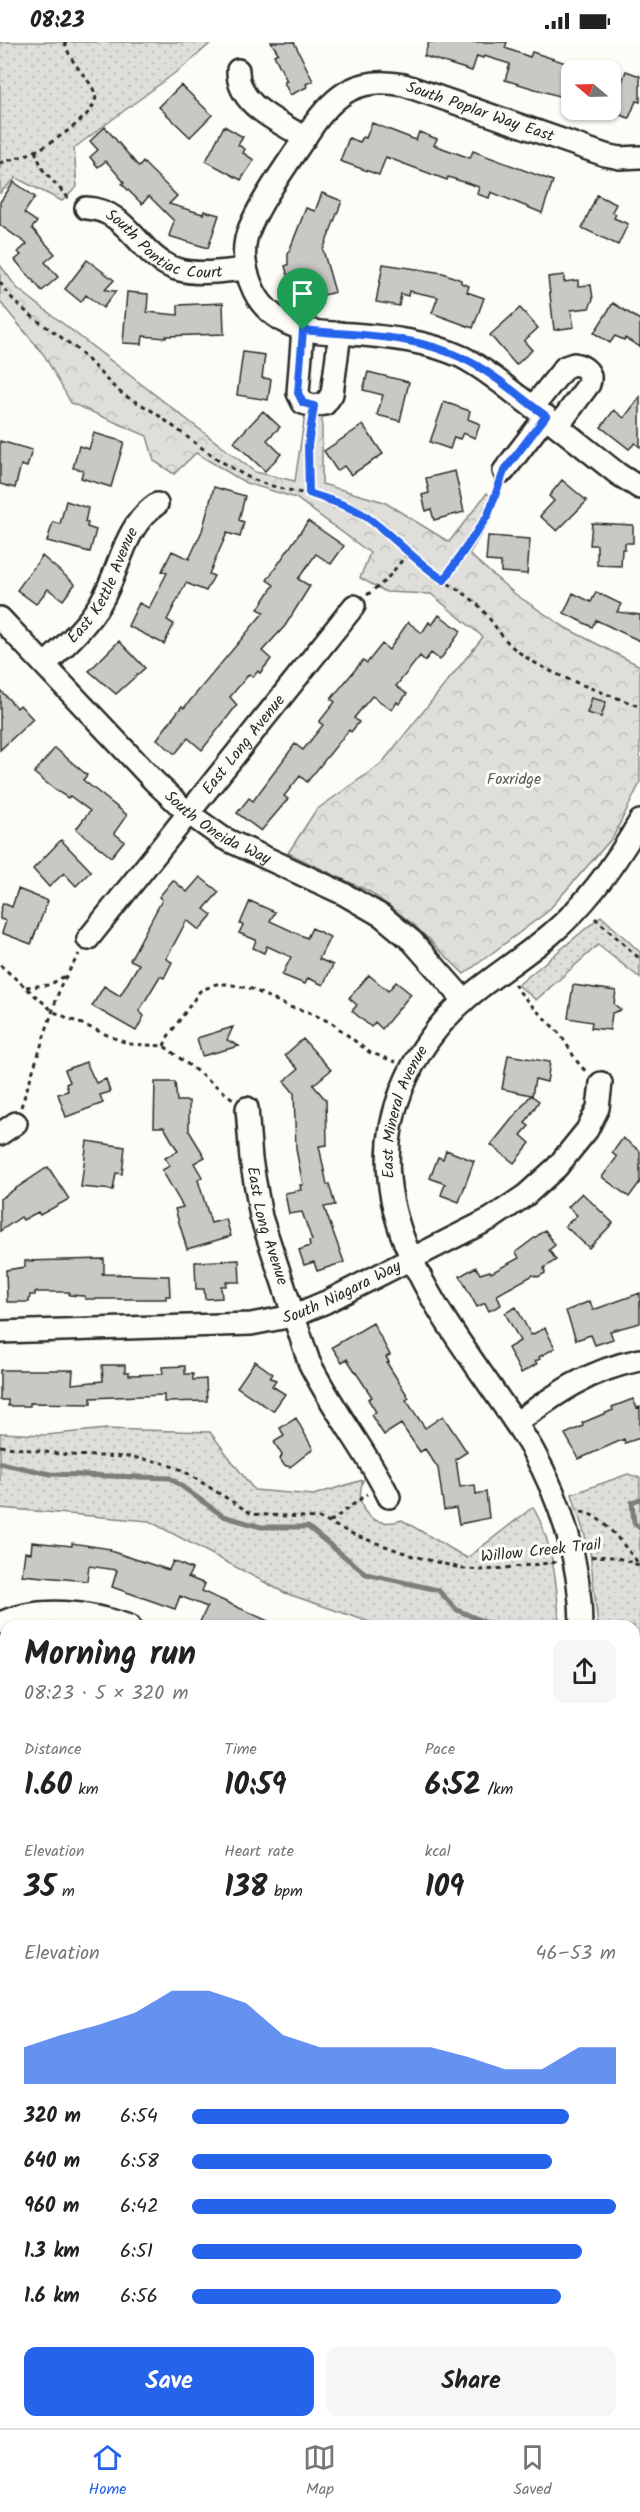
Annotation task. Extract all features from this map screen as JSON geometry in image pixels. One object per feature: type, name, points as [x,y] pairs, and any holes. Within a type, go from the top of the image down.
[{"type":"street","points":[[238,70],[240,89],[248,100],[305,138]]},
{"type":"street","name":"South Poplar Way East","points":[[246,269],[246,241],[249,230],[322,112],[344,92],[370,82],[404,85],[605,155],[640,157]]},
{"type":"street","name":"South Pontiac Court","points":[[86,208],[105,212],[117,218],[148,252],[177,269],[200,273],[246,269]]},
{"type":"street","points":[[246,269],[258,298],[267,309],[287,324],[303,330],[390,337],[443,350],[463,358],[490,375],[618,474],[640,488]]},
{"type":"street","points":[[303,330],[298,393],[303,403],[314,406],[325,404],[332,394],[339,333]]},
{"type":"street","points":[[504,471],[546,417]]},
{"type":"street","name":"East Kettle Avenue","points":[[45,665],[88,621],[114,578],[131,530],[146,511],[157,504]]},
{"type":"street","name":"East Long Avenue","points":[[88,939],[354,606]]},
{"type":"street","name":"South Oneida Way","points":[[0,618],[155,782],[188,813],[223,838],[342,893],[382,916],[412,941],[464,1000]]},
{"type":"street","name":"East Mineral Avenue","points":[[579,1620],[574,1560],[561,1511],[543,1469],[516,1423],[444,1316],[412,1260],[393,1209],[387,1166],[389,1134],[396,1102],[412,1068],[438,1028],[464,1000],[549,935],[581,906],[602,881],[640,821]]},
{"type":"street","name":"South Niagara Way","points":[[0,1332],[232,1326],[268,1322],[293,1316],[412,1260],[492,1218],[542,1182],[587,1130],[598,1108],[602,1083]]},
{"type":"street","name":"East Long Avenue","points":[[247,1108],[251,1159],[261,1217],[293,1316],[318,1381],[386,1489]]},
{"type":"street","points":[[516,1423],[576,1381],[605,1369],[640,1360]]},
{"type":"street","points":[[8,1620],[24,1614],[52,1612],[96,1620]]},
{"type":"path","points":[[0,163],[35,151],[55,140],[91,111],[96,102],[95,93],[68,55],[65,42]]},
{"type":"path","points":[[35,151],[43,170],[68,199],[86,208]]},
{"type":"path","points":[[0,282],[6,292],[30,317],[74,347],[118,390],[157,414],[214,458],[251,478],[309,493],[364,515],[407,554],[475,603],[489,616],[509,644],[521,654],[563,677],[640,707]]},
{"type":"path","points":[[309,493],[308,445],[314,406]]},
{"type":"path","points":[[444,580],[488,515],[504,471]]},
{"type":"path","points":[[354,606],[386,580],[407,554]]},
{"type":"path","points":[[581,906],[640,960]]},
{"type":"path","points":[[8,1129],[54,1012],[65,976],[88,939]]},
{"type":"path","points":[[0,965],[54,1012],[130,1044],[164,1046],[247,1108]]},
{"type":"path","points":[[506,968],[524,999],[556,1030],[576,1062],[602,1083]]},
{"type":"path","points":[[24,987],[49,985],[65,976]]},
{"type":"path","points":[[164,1046],[167,1038],[200,991],[216,984],[228,984],[252,989],[289,1007],[326,1020],[369,1052],[412,1068]]},
{"type":"path","name":"Willow Creek Trail","points":[[0,1446],[68,1455],[131,1457],[160,1462],[182,1470],[252,1514],[263,1517],[310,1517],[330,1522],[357,1536],[413,1556],[464,1569],[546,1564],[606,1555],[621,1557],[640,1565]]},
{"type":"path","points":[[330,1522],[386,1489]]},
{"type":"path","name":"Willow Creek Trail","points":[[561,1511],[587,1512],[605,1525],[640,1565]]},
{"type":"green space","points":[[0,42],[212,42],[187,64],[74,148],[77,187],[62,201],[16,178],[0,193]]},
{"type":"green space","name":"Foxridge","points":[[0,265],[17,288],[255,472],[295,481],[305,414],[322,416],[322,484],[384,502],[449,542],[487,493],[495,500],[492,516],[469,554],[515,594],[566,628],[640,666],[640,783],[613,837],[547,912],[464,974],[413,924],[370,892],[288,853],[316,810],[381,764],[483,637],[431,594],[386,592],[360,578],[370,553],[296,498],[246,483],[196,453],[174,474],[154,461],[147,436],[71,403],[44,355],[0,302]]},
{"type":"green space","points":[[601,916],[640,952],[640,978],[598,945],[536,1000],[518,985]]},
{"type":"green space","points":[[106,1429],[210,1432],[254,1490],[313,1495],[363,1480],[361,1500],[368,1515],[382,1522],[402,1520],[467,1558],[533,1507],[550,1549],[559,1620],[364,1620],[285,1593],[149,1521],[0,1508],[0,1433],[46,1435]]},
{"type":"green space","points":[[628,1474],[640,1478],[640,1620],[597,1620],[590,1552],[572,1494]]},
{"type":"building","points":[[271,42],[294,42],[313,81],[306,84],[307,87],[290,95],[284,82],[287,81],[274,55],[278,53]]},
{"type":"building","points":[[429,42],[507,42],[505,48],[530,57],[532,52],[561,61],[561,97],[505,80],[510,64],[484,56],[483,58],[477,56],[472,71],[424,56]]},
{"type":"building","points":[[626,71],[640,76],[640,102],[636,101],[629,118],[621,115],[621,85]]},
{"type":"building","points":[[181,85],[212,115],[190,137],[159,107]]},
{"type":"building","points":[[372,123],[416,140],[419,132],[437,139],[434,145],[470,158],[473,151],[553,181],[542,213],[491,192],[489,198],[477,194],[479,187],[448,177],[447,180],[386,157],[379,175],[340,161],[349,138],[360,142],[363,137],[366,138]]},
{"type":"building","points":[[224,126],[243,137],[238,145],[245,149],[243,153],[254,160],[241,180],[206,161]]},
{"type":"building","points":[[105,127],[139,167],[143,162],[177,196],[169,204],[203,214],[204,211],[219,215],[208,248],[169,236],[174,221],[149,196],[142,204],[122,184],[124,182],[106,161],[98,167],[90,157],[98,150],[90,141]]},
{"type":"building","points":[[14,182],[35,197],[24,213],[37,222],[32,228],[55,254],[45,262],[58,277],[42,291],[15,260],[21,255],[18,252],[27,244],[0,225],[0,202]]},
{"type":"building","points":[[322,193],[342,201],[323,250],[335,292],[313,298],[309,282],[291,287],[285,266],[288,265],[288,254],[306,208],[315,211]]},
{"type":"building","points":[[597,195],[616,204],[612,212],[616,214],[614,218],[628,224],[618,245],[582,228]]},
{"type":"building","points":[[87,260],[114,280],[105,290],[116,291],[103,308],[86,295],[81,302],[65,289]]},
{"type":"building","points":[[383,264],[443,273],[461,280],[461,283],[469,286],[467,292],[484,298],[473,328],[432,313],[438,297],[409,291],[408,296],[401,294],[399,306],[376,302]]},
{"type":"building","points":[[564,275],[564,282],[578,280],[578,286],[591,285],[593,299],[589,308],[571,310],[574,327],[554,330],[548,277]]},
{"type":"building","points":[[127,292],[148,294],[147,312],[178,315],[178,305],[223,303],[224,334],[166,336],[166,338],[143,336],[142,344],[123,343]]},
{"type":"building","points":[[613,303],[640,320],[640,347],[625,338],[624,340],[615,336],[610,343],[594,333]]},
{"type":"building","points":[[520,308],[538,328],[524,341],[532,350],[516,365],[490,335]]},
{"type":"building","points":[[243,352],[265,355],[262,378],[271,379],[268,400],[237,395]]},
{"type":"building","points":[[368,372],[409,382],[400,421],[377,415],[383,395],[363,390]]},
{"type":"building","points":[[640,397],[640,447],[635,443],[629,449],[601,427],[614,410],[624,418]]},
{"type":"building","points":[[444,402],[470,411],[468,419],[480,424],[475,438],[463,433],[460,439],[454,437],[450,449],[430,442]]},
{"type":"building","points":[[263,411],[280,427],[267,440],[281,454],[265,471],[234,442]]},
{"type":"building","points":[[363,425],[383,454],[351,475],[344,466],[337,471],[324,451]]},
{"type":"building","points":[[94,433],[124,442],[111,487],[81,478],[83,470],[73,468],[79,446],[89,449]]},
{"type":"building","points":[[0,441],[32,450],[27,467],[21,465],[15,488],[0,484]]},
{"type":"building","points":[[455,471],[464,512],[434,520],[431,509],[426,511],[422,495],[429,493],[426,478]]},
{"type":"building","points":[[562,480],[587,501],[557,531],[540,516],[554,501],[549,496]]},
{"type":"building","points":[[214,487],[245,496],[239,520],[244,522],[240,537],[227,533],[209,574],[214,576],[206,591],[186,583],[167,620],[174,624],[164,644],[128,626],[139,603],[149,608],[167,573],[162,571],[172,551],[189,559],[202,531]]},
{"type":"building","points":[[66,501],[88,508],[85,522],[88,523],[87,527],[96,530],[90,552],[47,541],[53,522],[60,524]]},
{"type":"building","points":[[308,521],[344,546],[331,564],[316,554],[298,579],[310,586],[285,626],[262,651],[271,659],[260,673],[258,671],[253,677],[249,674],[230,697],[237,705],[202,750],[188,738],[175,754],[157,739],[182,706],[184,708],[264,612],[258,609],[274,585],[267,580]]},
{"type":"building","points":[[592,523],[633,525],[633,543],[625,543],[625,549],[622,549],[621,566],[597,565],[597,545],[590,545]]},
{"type":"building","points":[[488,536],[530,539],[527,574],[501,572],[501,562],[486,561]]},
{"type":"building","points":[[42,556],[75,584],[63,600],[48,589],[36,604],[17,590]]},
{"type":"building","points":[[596,592],[621,604],[617,612],[640,615],[640,641],[596,620],[592,627],[564,613],[573,593],[591,602]]},
{"type":"building","points":[[439,615],[461,631],[440,660],[431,653],[425,661],[420,656],[396,686],[407,694],[399,704],[397,702],[392,710],[372,696],[354,718],[359,722],[351,732],[349,730],[307,782],[300,776],[284,796],[288,799],[261,831],[237,813],[249,798],[253,801],[295,744],[303,750],[323,725],[319,722],[335,702],[331,699],[363,660],[367,663],[382,644],[389,650],[408,622],[422,633],[429,622],[432,625]]},
{"type":"building","points":[[119,641],[145,668],[116,694],[89,671]]},
{"type":"building","points":[[0,690],[17,708],[20,705],[33,719],[0,750]]},
{"type":"building","points":[[592,698],[606,702],[601,717],[587,713]]},
{"type":"building","points":[[55,748],[87,775],[83,780],[127,815],[114,833],[124,841],[111,857],[76,829],[90,811],[70,796],[68,798],[54,789],[34,773]]},
{"type":"building","points":[[61,840],[91,871],[76,886],[64,873],[49,887],[33,869]]},
{"type":"building","points":[[200,877],[219,892],[204,909],[212,915],[199,930],[187,920],[166,959],[172,962],[164,978],[160,976],[139,1011],[144,1016],[136,1031],[92,1006],[104,986],[120,996],[139,964],[130,960],[162,900],[159,897],[173,880],[187,892]]},
{"type":"building","points":[[18,889],[48,901],[31,944],[2,933],[6,921],[0,919],[3,903],[12,907]]},
{"type":"building","points":[[250,901],[275,912],[270,921],[307,938],[312,928],[330,937],[319,959],[333,965],[323,985],[308,978],[305,984],[282,975],[291,957],[267,946],[264,953],[253,948],[256,940],[239,933],[243,925],[240,924]]},
{"type":"building","points":[[369,975],[388,991],[396,982],[411,994],[382,1029],[375,1022],[371,1027],[352,1011],[357,1005],[349,998]]},
{"type":"building","points":[[573,985],[616,991],[614,1004],[621,1010],[612,1013],[610,1030],[591,1028],[592,1022],[568,1018]]},
{"type":"building","points":[[233,1027],[227,1040],[239,1046],[202,1056],[197,1038]]},
{"type":"building","points":[[303,1039],[331,1070],[313,1085],[326,1100],[327,1145],[319,1146],[327,1185],[329,1184],[335,1205],[324,1207],[344,1262],[317,1271],[314,1262],[304,1265],[299,1250],[310,1246],[309,1241],[312,1240],[302,1212],[289,1214],[285,1193],[301,1190],[300,1185],[303,1185],[296,1149],[294,1093],[284,1081],[298,1069],[285,1055]]},
{"type":"building","points":[[508,1055],[550,1062],[547,1082],[535,1079],[532,1096],[539,1101],[525,1123],[529,1126],[521,1135],[530,1143],[514,1163],[491,1145],[531,1095],[502,1089]]},
{"type":"building","points":[[86,1062],[96,1083],[106,1079],[110,1092],[100,1095],[103,1103],[66,1117],[58,1094],[68,1091],[66,1084],[70,1082],[65,1070]]},
{"type":"building","points":[[155,1082],[175,1082],[177,1101],[189,1101],[189,1131],[205,1157],[194,1163],[202,1177],[198,1180],[211,1223],[226,1219],[231,1236],[187,1249],[175,1209],[183,1207],[162,1170],[170,1166],[165,1158],[178,1151],[164,1127],[154,1127]]},
{"type":"building","points":[[623,1138],[640,1151],[640,1182],[629,1197],[602,1177],[617,1157],[612,1153]]},
{"type":"building","points":[[87,1141],[125,1147],[122,1174],[116,1173],[113,1190],[81,1187]]},
{"type":"building","points":[[446,1150],[474,1161],[459,1202],[441,1195],[445,1184],[430,1178],[438,1157],[443,1159]]},
{"type":"building","points":[[48,1167],[69,1199],[40,1215],[38,1212],[23,1220],[21,1217],[0,1231],[0,1199]]},
{"type":"building","points":[[582,1193],[613,1223],[589,1248],[565,1226],[577,1215],[568,1207]]},
{"type":"building","points":[[545,1230],[555,1245],[549,1250],[556,1260],[544,1268],[545,1273],[538,1277],[533,1275],[497,1295],[501,1305],[489,1311],[485,1303],[477,1307],[460,1276],[476,1267],[480,1274],[490,1271],[491,1273],[519,1258],[516,1252]]},
{"type":"building","points":[[104,1259],[104,1273],[101,1274],[169,1276],[170,1296],[166,1296],[166,1299],[85,1299],[84,1296],[69,1295],[69,1292],[35,1292],[35,1295],[30,1295],[29,1302],[7,1302],[6,1270],[25,1267],[25,1261]]},
{"type":"building","points":[[239,1260],[240,1282],[226,1282],[226,1286],[221,1286],[222,1298],[205,1299],[204,1289],[196,1289],[195,1262]]},
{"type":"building","points":[[640,1293],[640,1323],[610,1331],[613,1339],[595,1345],[591,1335],[576,1340],[566,1311],[590,1301],[593,1310]]},
{"type":"building","points":[[516,1307],[531,1335],[545,1328],[555,1348],[539,1357],[540,1359],[535,1361],[537,1364],[521,1373],[508,1348],[520,1341],[505,1313]]},
{"type":"building","points":[[373,1323],[390,1355],[386,1357],[389,1362],[387,1363],[409,1398],[406,1400],[425,1428],[443,1416],[467,1452],[456,1459],[460,1487],[475,1485],[476,1494],[486,1492],[489,1518],[459,1524],[456,1508],[444,1510],[438,1468],[425,1449],[420,1452],[401,1424],[384,1435],[371,1415],[376,1412],[368,1399],[372,1397],[347,1359],[342,1362],[332,1347]]},
{"type":"building","points":[[255,1361],[273,1374],[270,1378],[276,1380],[272,1386],[285,1394],[273,1411],[237,1387]]},
{"type":"building","points":[[102,1365],[125,1365],[125,1372],[129,1372],[129,1375],[163,1374],[162,1367],[185,1366],[185,1374],[193,1374],[193,1380],[206,1379],[207,1401],[164,1402],[164,1395],[91,1398],[91,1404],[30,1403],[30,1406],[8,1406],[8,1400],[0,1400],[0,1370],[73,1370],[72,1384],[103,1381]]},
{"type":"building","points":[[633,1399],[637,1408],[640,1407],[640,1438],[625,1443],[624,1439],[579,1459],[565,1434],[583,1426],[582,1423],[613,1410],[612,1407]]},
{"type":"building","points":[[296,1418],[313,1449],[290,1467],[284,1465],[280,1459],[282,1455],[274,1442],[284,1436],[280,1428]]},
{"type":"building","points":[[32,1542],[72,1546],[72,1543],[111,1549],[110,1551],[169,1570],[173,1561],[192,1569],[188,1577],[205,1584],[202,1591],[266,1620],[201,1620],[207,1607],[180,1596],[175,1609],[112,1587],[117,1570],[89,1566],[87,1581],[22,1575],[25,1552],[31,1553]]},
{"type":"waterway","points":[[0,1463],[50,1474],[170,1478],[223,1516],[261,1527],[308,1527],[366,1574],[438,1590],[457,1610],[480,1620]]},
{"type":"waterway","points":[[640,1499],[632,1502],[634,1523],[640,1528]]},
{"type":"route","points":[[303,330],[390,337],[443,350],[463,358],[490,375],[546,416],[504,471],[488,515],[444,580],[407,554],[364,515],[309,493],[308,445],[314,406],[303,403],[298,393],[303,330]]}]
